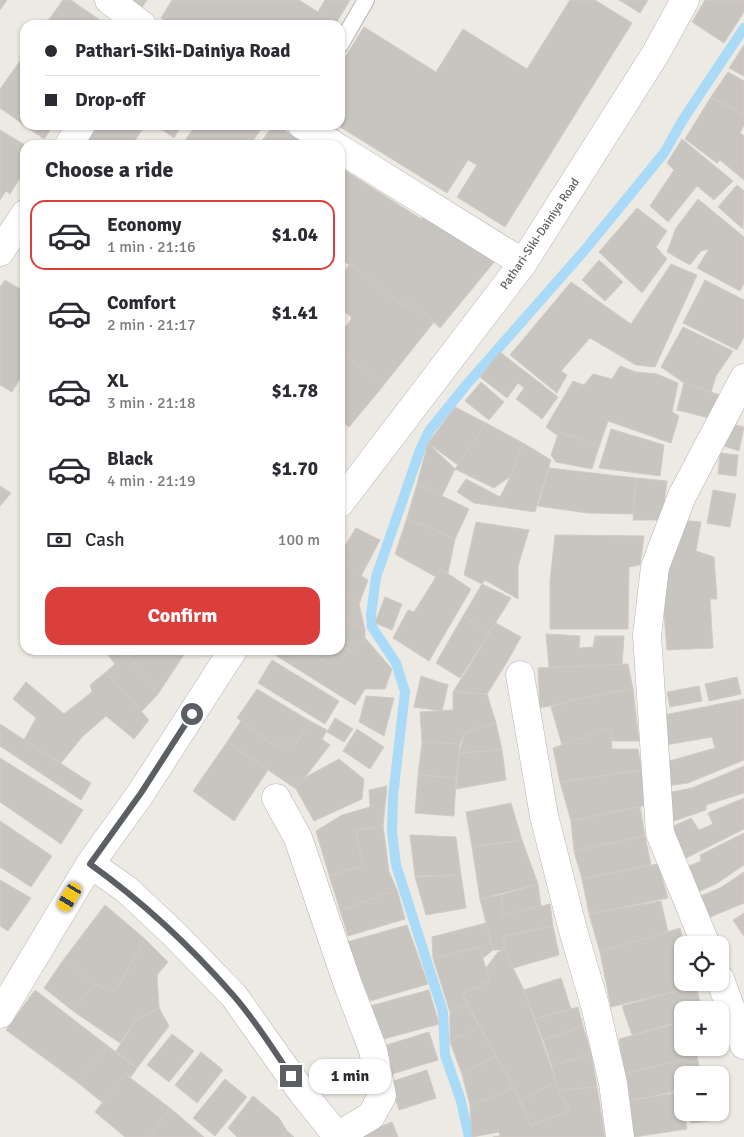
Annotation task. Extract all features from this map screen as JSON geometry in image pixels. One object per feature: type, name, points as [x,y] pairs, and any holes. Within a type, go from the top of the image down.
[{"type":"street","points":[[109,0],[135,20]]},
{"type":"street","name":"Pathari-Siki-Dainiya Road","points":[[345,495],[523,263],[656,53],[685,0]]},
{"type":"street","points":[[310,130],[326,140]]},
{"type":"street","points":[[345,152],[523,263]]},
{"type":"street","points":[[0,252],[20,222]]},
{"type":"street","points":[[702,936],[660,833],[647,635],[655,567],[682,496],[744,378]]},
{"type":"street","points":[[0,1014],[90,864],[141,793],[231,655]]},
{"type":"street","points":[[520,675],[544,816],[574,934],[595,1004],[613,1084],[620,1137]]},
{"type":"street","points":[[90,864],[126,890],[174,934],[234,996],[302,1092],[337,1136],[371,1116],[382,1096],[373,1050],[347,982],[298,838],[276,798]]},
{"type":"street","points":[[724,991],[744,1045]]},
{"type":"lane","points":[[345,36],[366,0]]},
{"type":"building","points":[[0,0],[7,0],[0,10]]},
{"type":"building","points":[[63,0],[71,0],[100,20],[49,20]]},
{"type":"building","points":[[130,0],[147,0],[141,9]]},
{"type":"building","points":[[172,0],[299,0],[318,12],[325,0],[350,0],[338,20],[164,20],[161,18]]},
{"type":"building","points":[[570,0],[595,0],[632,23],[505,227],[457,197],[477,165],[468,160],[447,193],[345,130],[345,57],[364,27],[436,72],[463,29],[527,69]]},
{"type":"building","points":[[619,0],[648,0],[640,13]]},
{"type":"building","points":[[705,0],[744,0],[744,12],[724,43],[692,22]]},
{"type":"building","points":[[744,45],[744,76],[729,68]]},
{"type":"building","points":[[20,61],[20,122],[0,108],[0,89]]},
{"type":"building","points":[[728,72],[744,81],[744,115],[711,97]]},
{"type":"building","points":[[711,97],[744,115],[744,125],[740,133],[744,136],[744,180],[720,160],[717,163],[685,139]]},
{"type":"building","points":[[0,130],[20,142],[20,178],[10,194],[6,191],[0,200]]},
{"type":"building","points":[[31,130],[50,130],[44,139]]},
{"type":"building","points":[[94,130],[142,130],[135,140],[87,140]]},
{"type":"building","points":[[162,130],[179,130],[174,138]]},
{"type":"building","points":[[192,130],[261,130],[254,140],[185,140]]},
{"type":"building","points":[[270,130],[284,130],[300,140],[262,140]]},
{"type":"building","points":[[682,139],[733,181],[714,200],[697,186],[668,222],[650,206],[674,170],[667,163]]},
{"type":"building","points":[[345,170],[421,219],[427,213],[495,261],[440,328],[412,302],[406,308],[345,262]]},
{"type":"building","points":[[737,185],[744,191],[743,229],[718,207]]},
{"type":"building","points":[[698,199],[744,237],[744,283],[740,291],[697,268],[709,249],[701,251],[690,265],[667,252],[676,228]]},
{"type":"building","points":[[637,208],[667,231],[656,247],[667,259],[642,293],[599,252]]},
{"type":"building","points":[[599,260],[623,282],[605,301],[582,280]]},
{"type":"building","points":[[350,264],[406,308],[412,302],[434,322],[383,386],[345,355],[345,327],[352,318],[345,312],[345,271]]},
{"type":"building","points":[[671,264],[697,275],[655,367],[636,365],[590,338],[561,371],[567,375],[557,393],[510,355],[571,282],[631,324]]},
{"type":"building","points":[[5,280],[20,289],[20,378],[12,392],[0,385],[0,287]]},
{"type":"building","points":[[705,280],[744,300],[744,337],[737,350],[683,323]]},
{"type":"building","points":[[683,327],[733,351],[716,376],[711,392],[684,383],[661,367]]},
{"type":"building","points":[[500,352],[558,397],[542,419],[516,399],[524,388],[518,383],[507,398],[480,377]]},
{"type":"building","points":[[345,355],[383,386],[349,427],[345,424]]},
{"type":"building","points":[[620,366],[636,372],[657,374],[678,383],[672,412],[679,416],[671,443],[608,421],[599,447],[559,432],[558,436],[546,427],[573,381],[584,385],[593,374],[612,379]]},
{"type":"building","points":[[481,382],[504,402],[489,420],[465,401]]},
{"type":"building","points":[[684,383],[720,395],[713,419],[677,410]]},
{"type":"building","points":[[455,407],[486,423],[458,465],[428,443]]},
{"type":"building","points":[[486,423],[523,443],[511,476],[494,488],[455,469]]},
{"type":"building","points":[[731,424],[744,427],[739,451],[724,446]]},
{"type":"building","points":[[611,429],[664,445],[660,476],[599,468]]},
{"type":"building","points":[[559,432],[599,447],[592,469],[556,462],[551,455]]},
{"type":"building","points":[[428,443],[455,469],[442,496],[417,484]]},
{"type":"building","points":[[523,443],[551,460],[535,512],[474,503],[457,492],[466,479],[500,497],[511,476]]},
{"type":"building","points":[[720,453],[738,455],[736,476],[718,474]]},
{"type":"building","points":[[549,468],[636,478],[633,514],[587,513],[538,506]]},
{"type":"building","points":[[636,478],[667,481],[662,520],[633,520]]},
{"type":"building","points":[[417,484],[469,509],[455,539],[407,518]]},
{"type":"building","points":[[0,486],[11,493],[0,506]]},
{"type":"building","points":[[713,490],[736,494],[730,527],[707,523]]},
{"type":"building","points":[[407,518],[455,539],[448,573],[441,569],[436,577],[395,554]]},
{"type":"building","points":[[679,520],[701,522],[696,551],[714,557],[717,599],[710,599],[713,648],[667,650],[663,599],[664,565]]},
{"type":"building","points":[[476,522],[529,530],[518,566],[518,599],[485,580],[482,584],[464,575]]},
{"type":"building","points":[[356,528],[380,540],[361,576],[345,565],[345,546]]},
{"type":"building","points":[[555,535],[644,536],[640,565],[629,567],[628,629],[550,629],[550,581]]},
{"type":"building","points":[[345,565],[368,580],[359,604],[345,594]]},
{"type":"building","points":[[441,569],[471,589],[429,661],[393,638],[408,610],[414,612]]},
{"type":"building","points":[[482,584],[511,598],[490,632],[463,616]]},
{"type":"building","points":[[345,594],[359,604],[365,630],[345,619]]},
{"type":"building","points":[[385,597],[402,604],[392,630],[375,623]]},
{"type":"building","points":[[463,616],[490,632],[460,678],[436,663]]},
{"type":"building","points":[[345,619],[365,630],[365,638],[353,653],[345,648]]},
{"type":"building","points":[[496,623],[521,637],[507,662],[487,694],[453,692]]},
{"type":"building","points":[[546,634],[580,636],[579,648],[593,647],[595,636],[624,636],[622,665],[549,668]]},
{"type":"building","points":[[365,638],[392,669],[385,689],[365,689],[355,705],[275,655],[312,655],[322,661],[326,655],[345,655],[345,649],[353,653]]},
{"type":"building","points":[[108,655],[128,655],[158,694],[141,712],[106,672],[115,664]]},
{"type":"building","points":[[128,655],[184,655],[158,694]]},
{"type":"building","points":[[312,655],[326,655],[322,661]]},
{"type":"building","points":[[272,660],[339,701],[325,724],[258,683]]},
{"type":"building","points":[[628,664],[633,689],[540,708],[538,668]]},
{"type":"building","points":[[106,672],[149,720],[134,739],[106,716],[82,737],[61,763],[24,740],[36,718],[13,699],[26,682],[64,714],[92,692],[90,685]]},
{"type":"building","points":[[421,676],[448,685],[442,711],[414,707]]},
{"type":"building","points":[[737,677],[741,694],[709,701],[705,684]]},
{"type":"building","points":[[699,686],[702,701],[670,707],[667,692]]},
{"type":"building","points":[[257,689],[310,721],[292,750],[280,742],[276,747],[237,718]]},
{"type":"building","points":[[633,689],[639,741],[611,741],[611,728],[562,745],[551,707],[582,698]]},
{"type":"building","points":[[453,692],[487,694],[496,723],[465,732],[460,744],[422,742],[420,712],[453,710]]},
{"type":"building","points":[[366,696],[394,698],[384,736],[359,722]]},
{"type":"building","points":[[744,699],[744,760],[688,783],[666,786],[666,762],[715,748],[712,737],[665,745],[664,715]]},
{"type":"building","points":[[335,718],[353,729],[344,742],[327,732]]},
{"type":"building","points":[[241,721],[276,747],[280,742],[292,750],[310,721],[327,730],[322,739],[330,745],[296,789],[227,742]]},
{"type":"building","points":[[496,723],[502,750],[459,753],[465,732]]},
{"type":"building","points":[[0,724],[91,783],[81,800],[0,746]]},
{"type":"building","points":[[611,728],[612,749],[638,749],[642,770],[560,782],[553,748]]},
{"type":"building","points":[[357,729],[384,747],[370,769],[343,751]]},
{"type":"building","points":[[227,742],[268,770],[234,821],[193,791]]},
{"type":"building","points":[[422,742],[460,744],[456,778],[418,775]]},
{"type":"building","points":[[502,750],[506,780],[456,789],[459,753]]},
{"type":"building","points":[[0,758],[83,810],[61,844],[0,802]]},
{"type":"building","points":[[339,759],[364,779],[362,799],[314,821],[296,789],[304,778]]},
{"type":"building","points":[[744,766],[744,793],[706,805],[706,810],[674,821],[667,793],[692,788]]},
{"type":"building","points":[[642,770],[647,805],[571,821],[560,782]]},
{"type":"building","points":[[418,775],[456,778],[454,816],[415,813]]},
{"type":"building","points":[[387,786],[383,825],[356,831],[363,866],[329,875],[316,831],[342,815],[370,807],[369,790]]},
{"type":"building","points":[[744,798],[744,829],[680,861],[667,829],[691,818],[699,830],[713,824],[708,813]]},
{"type":"building","points":[[511,803],[522,840],[472,847],[466,812]]},
{"type":"building","points":[[640,807],[645,836],[574,851],[571,821]]},
{"type":"building","points":[[0,821],[52,856],[31,887],[0,867]]},
{"type":"building","points":[[383,825],[389,872],[397,890],[340,910],[329,875],[363,866],[356,831]]},
{"type":"building","points":[[744,833],[744,865],[716,884],[695,893],[686,867],[701,861],[700,855]]},
{"type":"building","points":[[410,835],[456,837],[461,875],[415,876]]},
{"type":"building","points":[[645,836],[651,865],[582,879],[574,851]]},
{"type":"building","points":[[522,840],[538,884],[480,899],[472,847]]},
{"type":"building","points":[[658,864],[668,898],[589,914],[582,879]]},
{"type":"building","points":[[744,872],[744,903],[708,918],[698,897],[720,888]]},
{"type":"building","points":[[461,875],[466,908],[426,915],[415,877]]},
{"type":"building","points":[[0,880],[31,898],[8,931],[0,926]]},
{"type":"building","points":[[538,884],[541,907],[503,915],[501,895]]},
{"type":"building","points":[[397,890],[405,919],[348,936],[340,910]]},
{"type":"building","points":[[501,895],[503,915],[550,904],[553,926],[504,936],[504,950],[493,950],[480,899]]},
{"type":"building","points":[[661,901],[668,932],[600,952],[589,914]]},
{"type":"building","points":[[105,905],[145,939],[115,992],[94,984],[64,959]]},
{"type":"building","points":[[744,913],[744,935],[743,935],[733,920]]},
{"type":"building","points":[[486,923],[493,950],[483,958],[479,947],[433,958],[432,937]]},
{"type":"building","points":[[407,925],[428,984],[370,1001],[347,942]]},
{"type":"building","points":[[553,926],[559,955],[513,968],[504,950],[504,936]]},
{"type":"building","points":[[680,928],[682,936],[674,936],[674,991],[677,991],[611,1007],[600,952]]},
{"type":"building","points":[[145,939],[168,962],[157,975],[159,1008],[137,1019],[120,1043],[73,1011],[94,984],[115,992]]},
{"type":"building","points":[[479,947],[490,981],[462,994],[467,1004],[450,1012],[433,958]]},
{"type":"building","points":[[504,950],[524,990],[556,1081],[521,1102],[462,994],[490,981],[486,968],[498,952]]},
{"type":"building","points":[[64,959],[94,984],[73,1011],[44,988]]},
{"type":"building","points":[[561,978],[571,1009],[535,1019],[524,990]]},
{"type":"building","points":[[35,990],[108,1046],[77,1082],[6,1030]]},
{"type":"building","points":[[429,990],[439,1024],[380,1040],[370,1006]]},
{"type":"building","points":[[678,991],[697,991],[700,1001],[674,1001],[674,1023],[632,1035],[622,1006]]},
{"type":"building","points":[[467,1004],[479,1026],[450,1042],[450,1012]]},
{"type":"building","points":[[578,1007],[583,1026],[543,1040],[535,1019]]},
{"type":"building","points":[[159,1008],[169,1026],[137,1068],[116,1051],[137,1019]]},
{"type":"building","points":[[674,1024],[674,1056],[697,1056],[624,1074],[619,1039]]},
{"type":"building","points":[[479,1026],[496,1056],[462,1074],[450,1042]]},
{"type":"building","points":[[583,1026],[591,1053],[552,1066],[543,1040]]},
{"type":"building","points":[[429,1032],[438,1060],[389,1075],[380,1047]]},
{"type":"building","points":[[172,1034],[194,1051],[169,1082],[147,1065]]},
{"type":"building","points":[[108,1046],[137,1068],[131,1077],[125,1074],[103,1103],[77,1082]]},
{"type":"building","points":[[201,1052],[223,1070],[197,1103],[175,1085]]},
{"type":"building","points":[[591,1053],[597,1087],[558,1090],[552,1066]]},
{"type":"building","points":[[496,1056],[514,1088],[470,1105],[462,1074]]},
{"type":"building","points":[[697,1056],[699,1066],[674,1066],[674,1092],[628,1101],[624,1074]]},
{"type":"building","points":[[427,1070],[436,1098],[399,1110],[390,1082]]},
{"type":"building","points":[[125,1074],[170,1108],[149,1137],[125,1137],[95,1112]]},
{"type":"building","points":[[225,1079],[247,1097],[215,1136],[193,1118]]},
{"type":"building","points":[[556,1081],[558,1090],[570,1110],[531,1126],[521,1102]]},
{"type":"building","points":[[597,1087],[605,1137],[493,1137],[500,1136],[499,1132],[472,1137],[470,1105],[514,1088],[531,1126],[570,1110],[558,1090]]},
{"type":"building","points":[[674,1093],[674,1121],[686,1121],[687,1129],[634,1137],[628,1101]]},
{"type":"building","points":[[253,1096],[279,1118],[287,1131],[282,1137],[237,1137],[228,1128]]},
{"type":"building","points":[[170,1108],[204,1137],[149,1137]]},
{"type":"building","points":[[691,1121],[709,1121],[691,1123]]},
{"type":"building","points":[[392,1122],[398,1137],[362,1137],[361,1134]]},
{"type":"building","points":[[287,1131],[294,1137],[282,1137]]},
{"type":"waterway","points":[[469,1137],[461,1101],[445,1055],[443,1012],[396,865],[392,832],[393,796],[405,692],[396,663],[372,627],[371,615],[376,577],[420,450],[429,431],[467,384],[584,251],[664,153],[684,118],[744,28]]},
{"type":"route","points":[[192,714],[141,793],[90,864],[126,890],[174,934],[234,996],[291,1076]]}]
